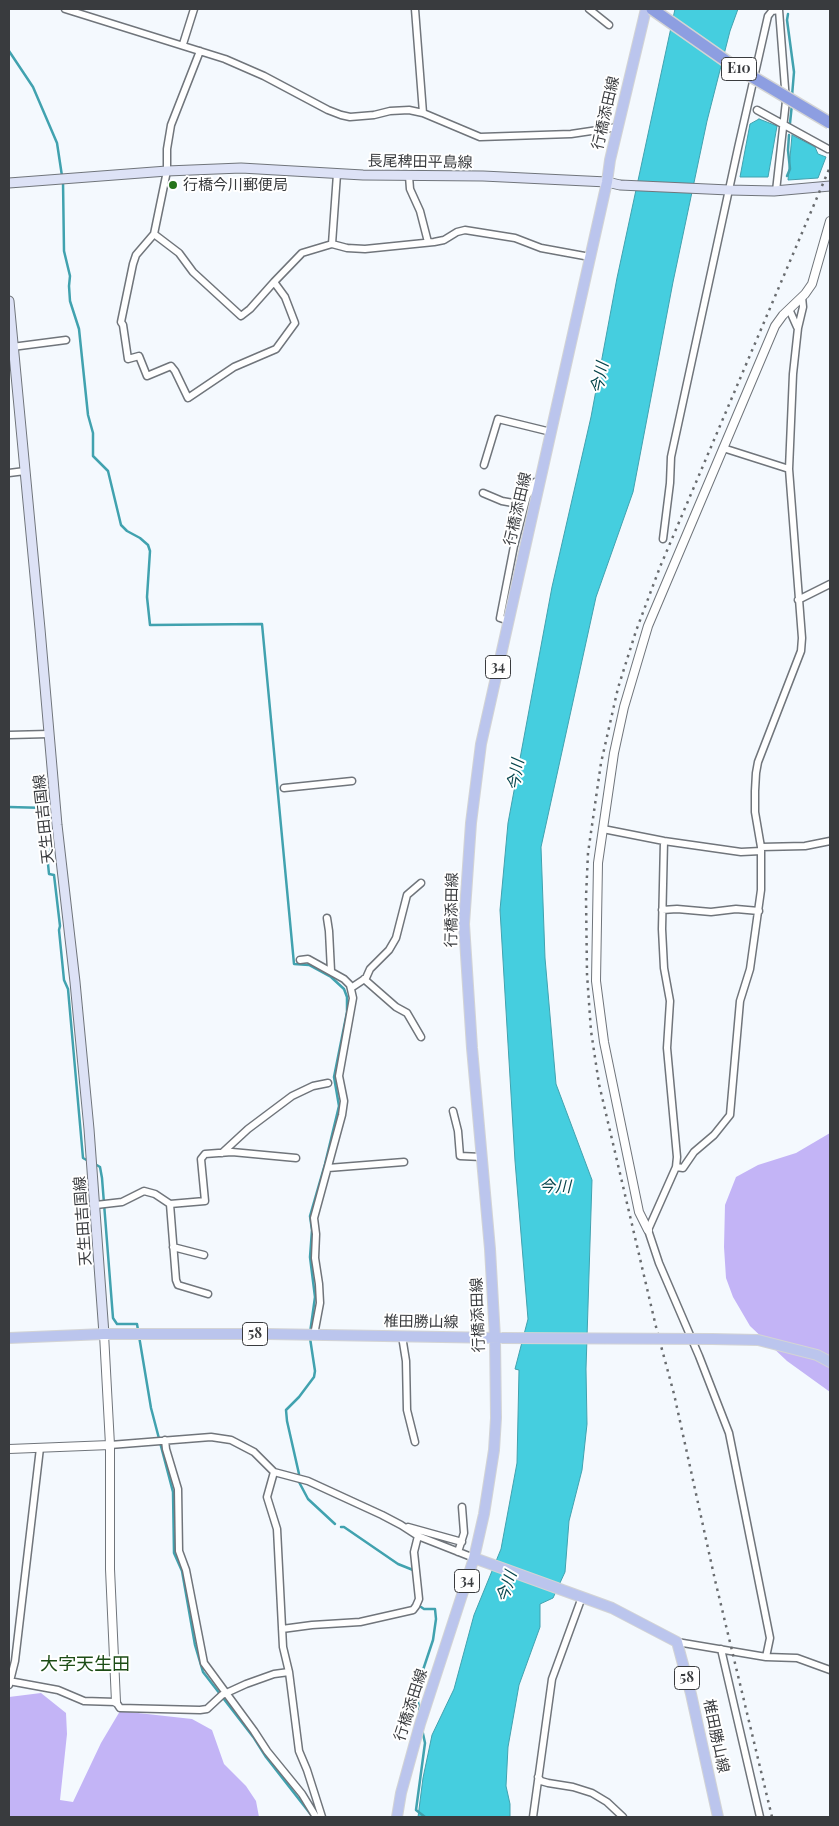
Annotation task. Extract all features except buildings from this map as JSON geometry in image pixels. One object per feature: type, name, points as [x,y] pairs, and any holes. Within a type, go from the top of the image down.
[{"type":"highway","name":"E10","points":[[652,9],[729,62],[830,123]]},
{"type":"main road","name":"行橋添田線","points":[[397,1817],[403,1785],[420,1724],[477,1559],[494,1450],[499,1338],[472,1048],[464,924],[471,823],[481,744],[607,182],[610,160],[646,9]]},
{"type":"main road","name":"長尾稗田平島線","points":[[9,183],[167,171],[241,168],[337,174],[483,176],[726,190],[776,190],[830,186]]},
{"type":"main road","name":"天生田吉国線","points":[[9,301],[57,825],[75,982],[96,1205],[104,1334]]},
{"type":"main road","name":"椎田勝山線","points":[[9,1338],[104,1334],[758,1340],[817,1355],[830,1362]]},
{"type":"main road","points":[[477,1559],[612,1608],[677,1642]]},
{"type":"main road","name":"椎田勝山線","points":[[677,1642],[691,1694],[718,1817]]},
{"type":"street","points":[[65,9],[77,10],[225,59],[264,76],[328,110],[350,117],[409,110],[423,113],[480,137],[571,134],[618,127]]},
{"type":"street","points":[[183,44],[194,9]]},
{"type":"street","points":[[415,9],[423,113]]},
{"type":"street","points":[[588,9],[609,25]]},
{"type":"street","points":[[663,539],[670,483],[671,457],[726,190],[768,16],[772,11],[779,10],[786,100],[776,190]]},
{"type":"street","points":[[200,51],[171,125],[167,149],[167,171],[154,234],[136,256],[133,264],[121,322],[128,359],[139,356],[147,376],[171,366],[188,398],[234,367],[276,349],[296,323],[285,297],[274,282]]},
{"type":"street","points":[[758,110],[828,149]]},
{"type":"street","points":[[332,244],[337,174]]},
{"type":"street","points":[[409,176],[410,189],[420,211],[428,242]]},
{"type":"street","points":[[766,1656],[770,1638],[729,1433],[699,1356],[659,1263],[648,1230],[639,1212],[604,1042],[596,981],[596,901],[598,864],[614,753],[624,706],[648,626],[775,326],[812,284],[830,220]]},
{"type":"street","points":[[154,234],[179,253],[193,272],[241,316],[250,309],[302,253],[332,244],[347,248],[365,249],[444,240],[457,232],[465,230],[515,238],[541,248],[590,258]]},
{"type":"street","points":[[676,1167],[684,1168],[694,1152],[714,1135],[730,1115],[740,1001],[750,970],[759,911],[761,849],[755,812],[754,791],[756,774],[758,762],[801,651],[802,638],[789,469],[793,374],[798,328],[803,308],[802,297]]},
{"type":"street","points":[[789,309],[798,328]]},
{"type":"street","points":[[12,347],[66,340]]},
{"type":"street","points":[[484,465],[498,419],[551,432]]},
{"type":"street","points":[[723,448],[789,469]]},
{"type":"street","points":[[9,472],[25,471]]},
{"type":"street","points":[[508,620],[500,618],[526,496],[535,482],[540,482]]},
{"type":"street","points":[[482,493],[502,501],[524,505]]},
{"type":"street","points":[[798,600],[830,584]]},
{"type":"street","points":[[9,735],[49,734]]},
{"type":"street","points":[[284,788],[352,781]]},
{"type":"street","points":[[603,828],[664,841],[741,852],[806,846],[830,841]]},
{"type":"street","points":[[648,1230],[676,1167],[677,1144],[667,1048],[670,1001],[664,968],[662,910],[664,841]]},
{"type":"street","points":[[351,988],[364,979],[370,969],[389,950],[396,938],[407,895],[421,883]]},
{"type":"street","points":[[662,910],[678,909],[711,912],[736,909],[759,911]]},
{"type":"street","points":[[326,918],[329,931],[331,971]]},
{"type":"street","points":[[300,960],[308,959],[344,979],[351,988],[353,998],[340,1076],[344,1101],[337,1136],[314,1218],[316,1234],[314,1258],[320,1302],[314,1335]]},
{"type":"street","points":[[364,979],[407,1014],[420,1037]]},
{"type":"street","points":[[222,1152],[248,1129],[292,1096],[312,1086],[328,1083]]},
{"type":"street","points":[[453,1111],[458,1131],[460,1156],[482,1157]]},
{"type":"street","points":[[96,1205],[122,1202],[144,1191],[155,1194],[170,1204],[205,1201],[201,1159],[205,1154],[222,1152],[296,1158]]},
{"type":"street","points":[[328,1168],[404,1162]]},
{"type":"street","points":[[170,1204],[178,1285],[208,1294]]},
{"type":"street","points":[[173,1247],[204,1255]]},
{"type":"street","points":[[104,1334],[110,1445],[110,1569],[116,1702],[120,1708],[207,1709],[226,1693],[274,1674],[289,1672]]},
{"type":"street","points":[[402,1336],[406,1361],[407,1410],[415,1442]]},
{"type":"street","points":[[9,1449],[156,1443],[165,1440],[211,1437],[232,1440],[254,1452],[274,1472],[308,1481],[401,1525],[418,1536],[477,1559]]},
{"type":"street","points":[[165,1440],[178,1489],[179,1551],[186,1570],[204,1663],[277,1765],[302,1794],[316,1817]]},
{"type":"street","points":[[9,1685],[15,1661],[40,1448]]},
{"type":"street","points":[[274,1472],[267,1497],[277,1529],[284,1647],[299,1751],[308,1770],[322,1817]]},
{"type":"street","points":[[458,1552],[464,1533],[462,1506]]},
{"type":"street","points":[[401,1525],[462,1542]]},
{"type":"street","points":[[282,1629],[312,1624],[360,1622],[413,1610],[418,1599],[414,1552],[418,1536]]},
{"type":"street","points":[[534,1817],[552,1680],[582,1597]]},
{"type":"street","points":[[677,1642],[766,1656],[797,1658],[830,1670]]},
{"type":"street","points":[[721,1649],[760,1817]]},
{"type":"street","points":[[9,1680],[58,1690],[84,1701],[116,1702]]},
{"type":"street","points":[[538,1777],[541,1781],[592,1793],[607,1802],[623,1817]]},
{"type":"shaded area","points":[[830,1133],[830,1392],[787,1361],[750,1326],[733,1297],[726,1278],[724,1247],[725,1205],[736,1177],[758,1165],[796,1153]]},
{"type":"shaded area","points":[[41,1693],[66,1713],[67,1734],[60,1800],[73,1802],[101,1743],[120,1711],[192,1719],[212,1730],[224,1764],[246,1786],[256,1801],[259,1817],[9,1817],[9,1697]]},
{"type":"water","name":"今川","points":[[675,9],[738,9],[730,31],[707,121],[673,282],[633,492],[596,597],[541,847],[545,958],[556,1084],[592,1180],[586,1369],[587,1424],[582,1470],[569,1521],[565,1572],[553,1598],[540,1604],[540,1627],[519,1685],[508,1747],[506,1786],[510,1804],[510,1817],[418,1817],[423,1778],[432,1735],[454,1689],[474,1615],[501,1549],[517,1463],[519,1370],[515,1369],[528,1319],[515,1161],[500,910],[508,823],[552,587],[591,417],[617,278]]},
{"type":"water","points":[[759,119],[777,126],[768,177],[740,177],[750,124]]},
{"type":"water","points":[[792,135],[815,147],[818,154],[826,157],[818,178],[788,180]]},
{"type":"waterway","points":[[788,14],[787,20],[794,72],[792,96]]},
{"type":"waterway","points":[[9,51],[33,87],[57,143],[62,176]]},
{"type":"waterway","points":[[790,123],[792,104]]},
{"type":"waterway","points":[[787,176],[790,169],[789,135]]},
{"type":"waterway","points":[[63,181],[64,251],[70,276],[70,301],[79,329],[88,415],[93,433],[93,456],[108,471],[121,525],[148,545],[150,551],[147,597],[150,625],[262,624],[294,964],[309,965],[331,977],[344,989],[347,997],[347,1012],[334,1077],[339,1106],[310,1216],[312,1230],[310,1257],[315,1297],[310,1333]]},
{"type":"waterway","points":[[9,807],[47,808],[51,851],[47,854],[49,874],[54,875],[64,980],[68,989],[83,1158],[90,1162]]},
{"type":"waterway","points":[[95,1164],[100,1167],[102,1178],[113,1318],[117,1324],[137,1324],[138,1330]]},
{"type":"waterway","points":[[139,1336],[151,1408],[173,1492],[174,1553],[182,1571],[195,1645],[203,1672],[312,1816]]},
{"type":"waterway","points":[[299,1474],[286,1410],[299,1397],[314,1377],[315,1371],[310,1338]]},
{"type":"waterway","points":[[299,1482],[308,1499],[335,1524]]},
{"type":"waterway","points":[[341,1527],[344,1527],[398,1564],[413,1570]]},
{"type":"waterway","points":[[420,1714],[418,1685],[433,1640],[436,1619],[435,1609],[424,1609],[421,1607]]},
{"type":"waterway","points":[[422,1729],[425,1743],[416,1810],[425,1817]]},
{"type":"railway","points":[[772,1817],[715,1580],[674,1394],[657,1331],[599,1084],[591,1031],[587,974],[586,897],[588,853],[601,763],[618,688],[636,631],[660,567],[830,167]]},
{"type":"place","name":"行橋今川郵便局","points":[[173,185]]},
{"type":"district","name":"大字天生田","points":[[85,1664]]}]
